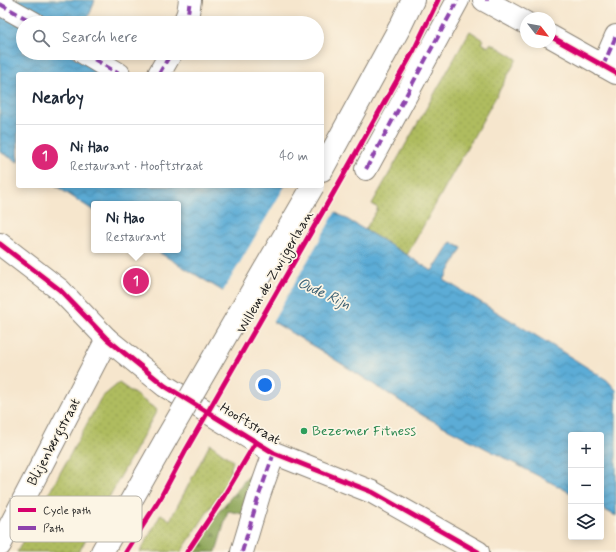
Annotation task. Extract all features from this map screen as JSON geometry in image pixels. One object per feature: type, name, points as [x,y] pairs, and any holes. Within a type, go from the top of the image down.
[{"type":"street","points":[[187,16],[190,0]]},
{"type":"street","points":[[324,166],[414,0]]},
{"type":"street","points":[[366,169],[458,0]]},
{"type":"street","points":[[486,0],[520,20]]},
{"type":"street","points":[[0,4],[21,16]]},
{"type":"street","points":[[556,39],[610,69],[616,36]]},
{"type":"street","points":[[96,60],[116,72]]},
{"type":"street","points":[[160,72],[167,60]]},
{"type":"street","name":"Willem de Zwijgerlaan","points":[[134,496],[312,188]]},
{"type":"street","name":"Hooftstraat","points":[[0,244],[60,290],[107,339],[165,386],[274,453],[372,492],[477,552]]},
{"type":"street","name":"Blijenbergstraat","points":[[26,496],[107,339]]},
{"type":"street","points":[[242,552],[259,495],[274,453]]},
{"type":"street","name":"Blijenbergstraat","points":[[0,545],[10,526]]},
{"type":"street","name":"Willem de Zwijgerlaan","points":[[102,552],[108,542]]},
{"type":"green space","points":[[470,31],[484,40],[482,43],[488,47],[491,43],[517,59],[407,255],[365,230],[378,208],[372,204]]},
{"type":"green space","points":[[119,383],[157,410],[110,496],[48,496],[101,398]]},
{"type":"green space","points":[[210,444],[233,461],[226,484],[181,552],[140,552],[161,514],[170,520]]},
{"type":"green space","points":[[250,474],[254,474],[254,477],[243,514],[228,511],[216,552],[194,552],[217,514]]},
{"type":"green space","points":[[22,542],[84,542],[79,552],[17,552]]},
{"type":"water","points":[[12,0],[95,0],[88,16],[27,16]]},
{"type":"water","points":[[0,13],[16,22],[16,60],[79,60],[99,72],[16,72],[16,161],[0,152]]},
{"type":"water","name":"Oude Rijn","points":[[59,188],[294,188],[432,271],[451,242],[462,248],[444,280],[607,380],[616,390],[616,516],[604,510],[604,432],[568,432],[568,491],[422,415],[323,352],[160,253],[181,253],[181,201],[91,201],[91,209]]},
{"type":"pier","points":[[284,188],[298,188],[336,211],[272,323],[222,293]]},
{"type":"marked path","points":[[187,16],[190,0]]},
{"type":"marked path","points":[[366,169],[458,0]]},
{"type":"marked path","points":[[0,4],[21,16]]},
{"type":"marked path","points":[[603,66],[616,36]]},
{"type":"marked path","points":[[96,60],[116,72]]},
{"type":"marked path","points":[[160,72],[167,60]]},
{"type":"marked path","points":[[242,552],[259,495],[274,453]]},
{"type":"cycle path","points":[[142,527],[161,497],[186,450],[414,50],[438,0]]},
{"type":"cycle path","points":[[556,39],[616,73]]},
{"type":"cycle path","points":[[0,244],[60,290],[107,339],[165,386],[274,453],[372,492],[478,552]]},
{"type":"cycle path","points":[[187,552],[221,501],[256,442]]},
{"type":"cycle path","points":[[126,552],[132,542]]},
{"type":"place","name":"Ni Hao","points":[[136,281]]},
{"type":"place","name":"Bezemer Fitness","points":[[304,431]]}]
